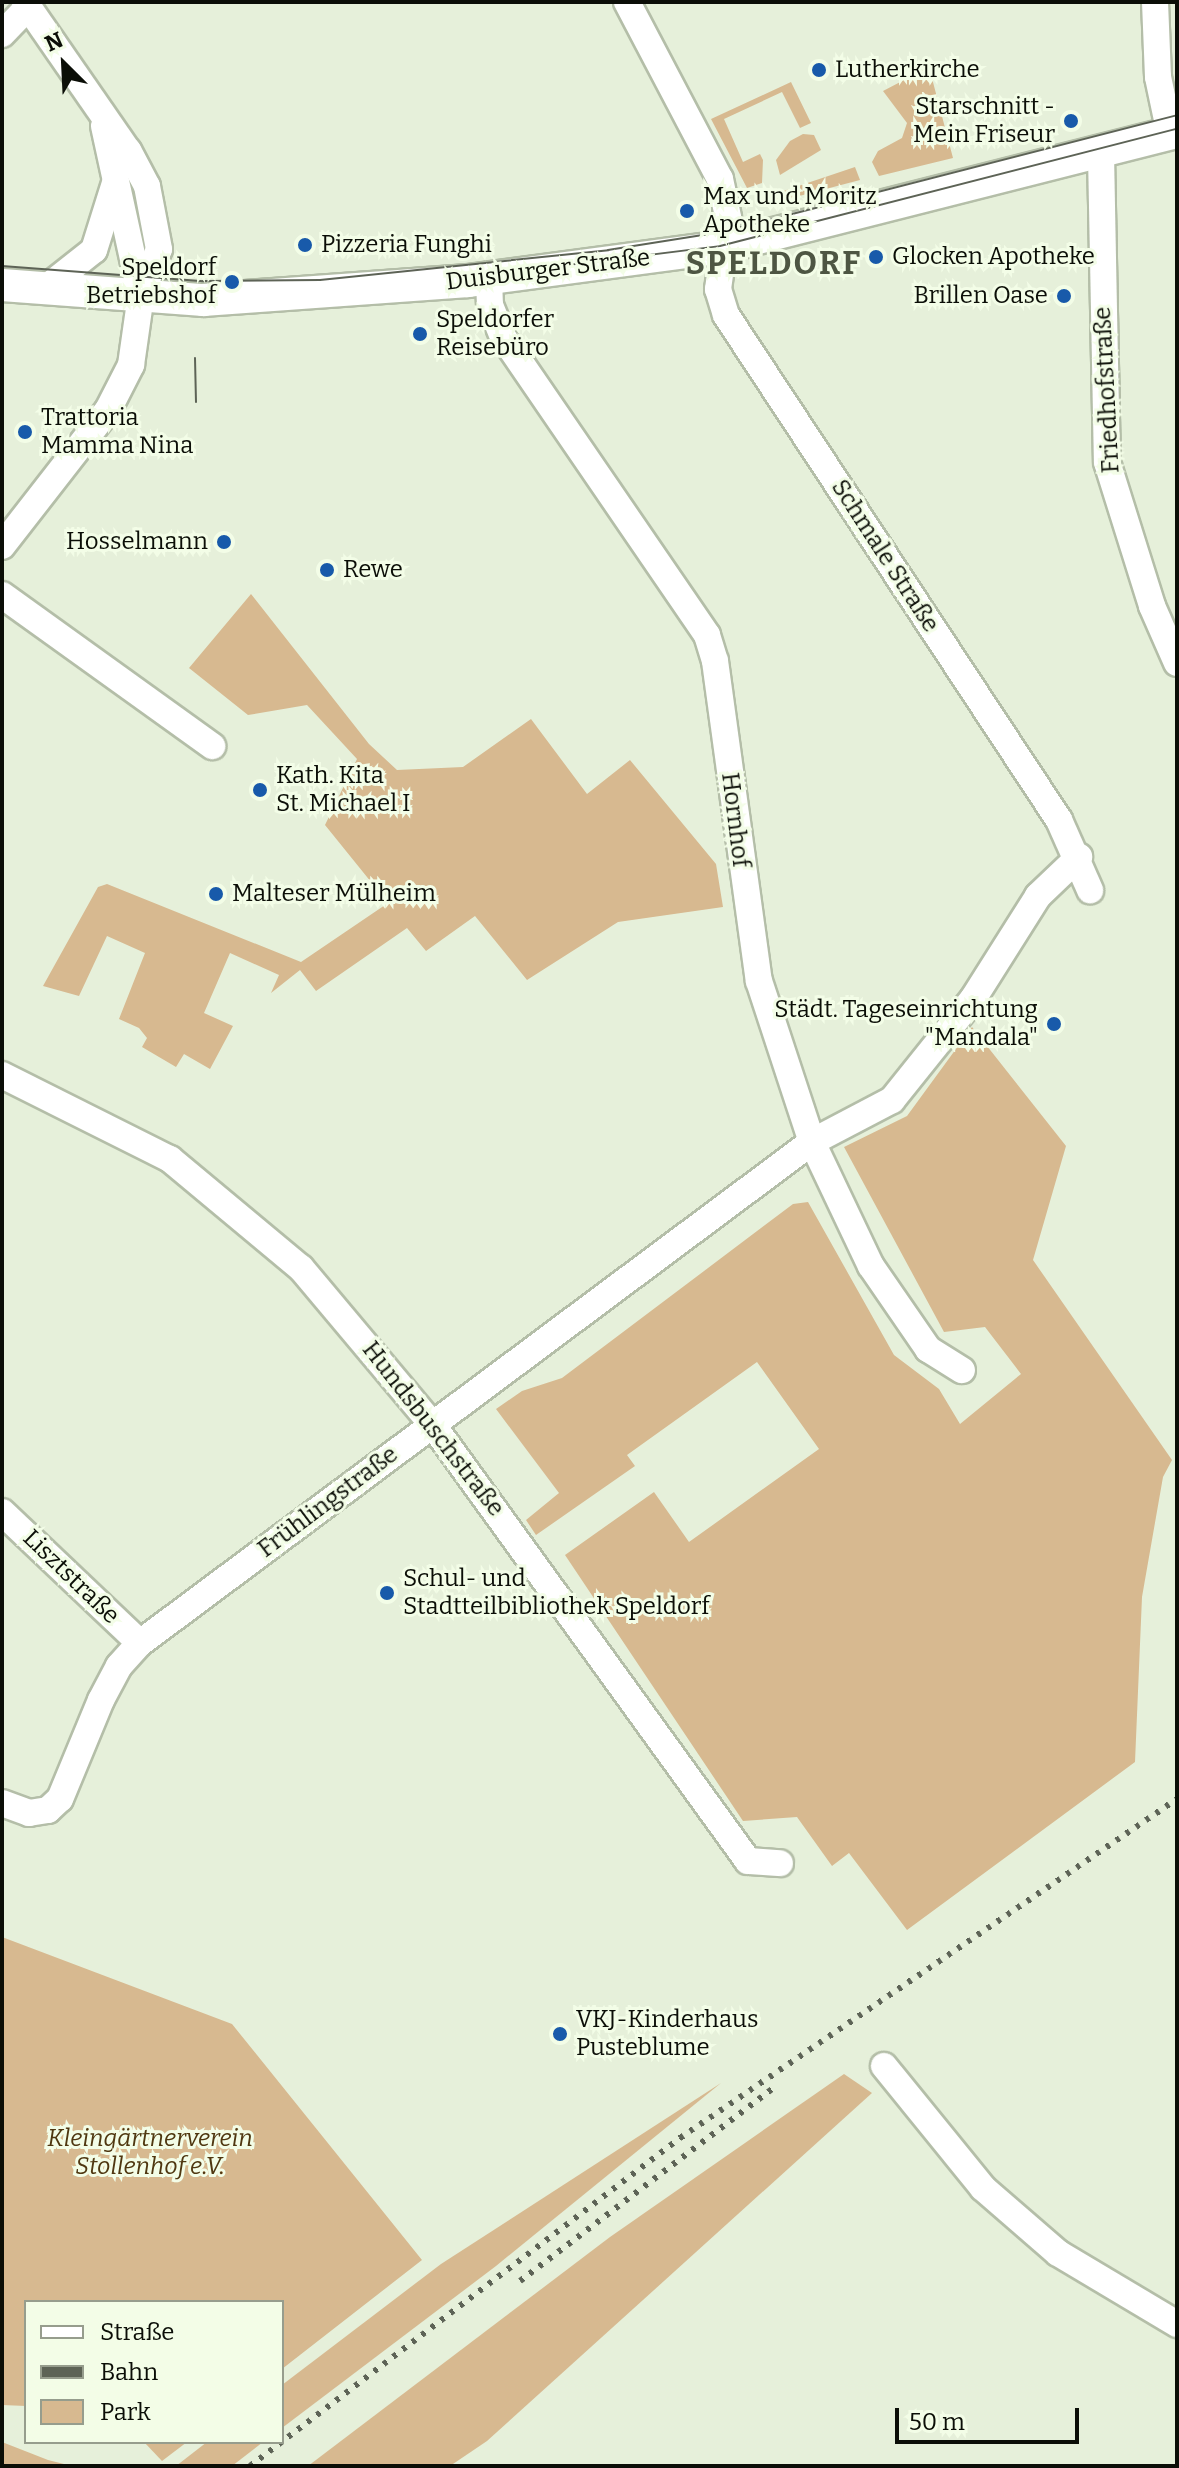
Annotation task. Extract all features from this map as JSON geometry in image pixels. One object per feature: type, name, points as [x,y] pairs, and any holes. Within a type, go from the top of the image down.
[{"type":"main road","name":"Duisburger Straße","points":[[2,285],[141,295],[263,298],[489,278],[722,247],[1101,154],[1173,133]]},
{"type":"street","name":"Schmale Straße","points":[[627,2],[720,179],[728,218],[718,289],[726,315],[1079,857],[1090,890]]},
{"type":"street","points":[[1155,2],[1158,77],[1173,133]]},
{"type":"street","points":[[1165,2],[1177,32]]},
{"type":"street","points":[[2,34],[27,4],[141,174],[156,220],[159,249],[141,295],[131,365],[108,410],[2,546]]},
{"type":"street","points":[[101,115],[117,175],[141,295]]},
{"type":"street","name":"Friedhofstraße","points":[[1101,154],[1107,462],[1137,565],[1177,663]]},
{"type":"street","points":[[46,288],[94,250],[117,175]]},
{"type":"street","name":"Hornhof","points":[[489,278],[490,305],[503,337],[707,635],[715,661],[759,981],[812,1142],[871,1266],[928,1349],[962,1370]]},
{"type":"street","points":[[2,595],[212,746]]},
{"type":"street","points":[[812,1142],[892,1100],[973,999],[1038,896],[1079,857]]},
{"type":"street","name":"Hundsbuschstraße","points":[[2,1075],[135,1138],[219,1196],[301,1268],[432,1424],[748,1861],[780,1863]]},
{"type":"street","name":"Frühlingstraße","points":[[2,1803],[29,1813],[48,1810],[60,1799],[101,1700],[119,1666],[140,1643],[812,1142]]},
{"type":"street","name":"Lisztstraße","points":[[2,1512],[140,1643]]},
{"type":"street","points":[[884,2066],[983,2188],[1058,2253],[1177,2324]]},
{"type":"green space","points":[[929,67],[953,158],[879,176],[872,162],[878,151],[902,138],[907,123],[883,91]]},
{"type":"green space","points":[[791,82],[811,123],[800,128],[782,92],[724,119],[743,162],[760,154],[763,160],[762,183],[747,188],[711,119]]},
{"type":"green space","points":[[803,134],[814,135],[821,150],[780,175],[776,160],[790,141]]},
{"type":"green space","points":[[855,167],[860,180],[765,205],[757,200]]},
{"type":"green space","points":[[251,594],[369,744],[397,770],[463,767],[531,719],[587,794],[630,760],[716,864],[723,907],[618,922],[527,980],[475,916],[426,951],[407,928],[316,991],[300,970],[271,993],[279,975],[230,953],[204,1013],[233,1026],[210,1069],[184,1054],[176,1067],[142,1047],[147,1038],[139,1028],[119,1019],[145,953],[107,936],[79,996],[43,986],[98,887],[107,884],[301,962],[388,903],[325,825],[357,759],[307,705],[248,715],[189,668]]},
{"type":"green space","points":[[972,1027],[1066,1146],[1033,1260],[1172,1460],[1163,1477],[1142,1597],[1135,1762],[907,1930],[849,1853],[832,1866],[797,1817],[743,1821],[565,1555],[654,1492],[689,1542],[819,1449],[757,1362],[627,1455],[635,1466],[536,1535],[526,1520],[559,1493],[496,1409],[522,1391],[562,1378],[793,1204],[808,1202],[894,1355],[939,1389],[960,1424],[1021,1374],[985,1327],[944,1332],[844,1147],[907,1116]]},
{"type":"green space","name":"Kleingärtnerverein Stollenhof e.V.","points":[[2,1937],[232,2024],[422,2260],[284,2367],[284,2300],[24,2300],[24,2406],[2,2405]]},
{"type":"green space","points":[[844,2074],[872,2093],[487,2441],[450,2466],[308,2466],[610,2237]]},
{"type":"green space","points":[[721,2083],[496,2266],[284,2426],[284,2383],[441,2264]]},
{"type":"green space","points":[[2,2442],[48,2460],[72,2466],[2,2466]]},
{"type":"green space","points":[[146,2444],[184,2444],[162,2461]]},
{"type":"green space","points":[[204,2444],[260,2444],[232,2466],[176,2466]]},
{"type":"tram line","points":[[2,266],[203,281],[320,280],[608,250],[722,232],[1177,115]]},
{"type":"tram line","points":[[544,268],[720,246],[1177,129]]},
{"type":"tram line","points":[[195,358],[196,402]]},
{"type":"railway","points":[[284,2440],[680,2138],[1177,1799]]},
{"type":"railway","points":[[520,2281],[775,2087]]},
{"type":"railway","points":[[250,2466],[279,2444]]},
{"type":"place","name":"Lutherkirche","points":[[819,70]]},
{"type":"place","name":"Starschnitt - Mein Friseur","points":[[1071,121]]},
{"type":"place","name":"Max und Moritz Apotheke","points":[[687,211]]},
{"type":"place","name":"Pizzeria Funghi","points":[[305,245]]},
{"type":"place","name":"Glocken Apotheke","points":[[876,257]]},
{"type":"place","name":"Speldorf Betriebshof","points":[[232,282]]},
{"type":"place","name":"Brillen Oase","points":[[1064,296]]},
{"type":"place","name":"Speldorfer Reisebüro","points":[[420,334]]},
{"type":"place","name":"Trattoria Mamma Nina","points":[[25,432]]},
{"type":"place","name":"Hosselmann","points":[[224,542]]},
{"type":"place","name":"Rewe","points":[[327,570]]},
{"type":"place","name":"Kath. Kita St. Michael I","points":[[260,790]]},
{"type":"place","name":"Malteser Mülheim","points":[[216,894]]},
{"type":"place","name":"Städt. Tageseinrichtung \"Mandala\"","points":[[1054,1024]]},
{"type":"place","name":"Schul- und Stadtteilbibliothek Speldorf","points":[[387,1593]]},
{"type":"place","name":"VKJ-Kinderhaus Pusteblume","points":[[560,2034]]},
{"type":"district","name":"SPELDORF","points":[[774,263]]}]
